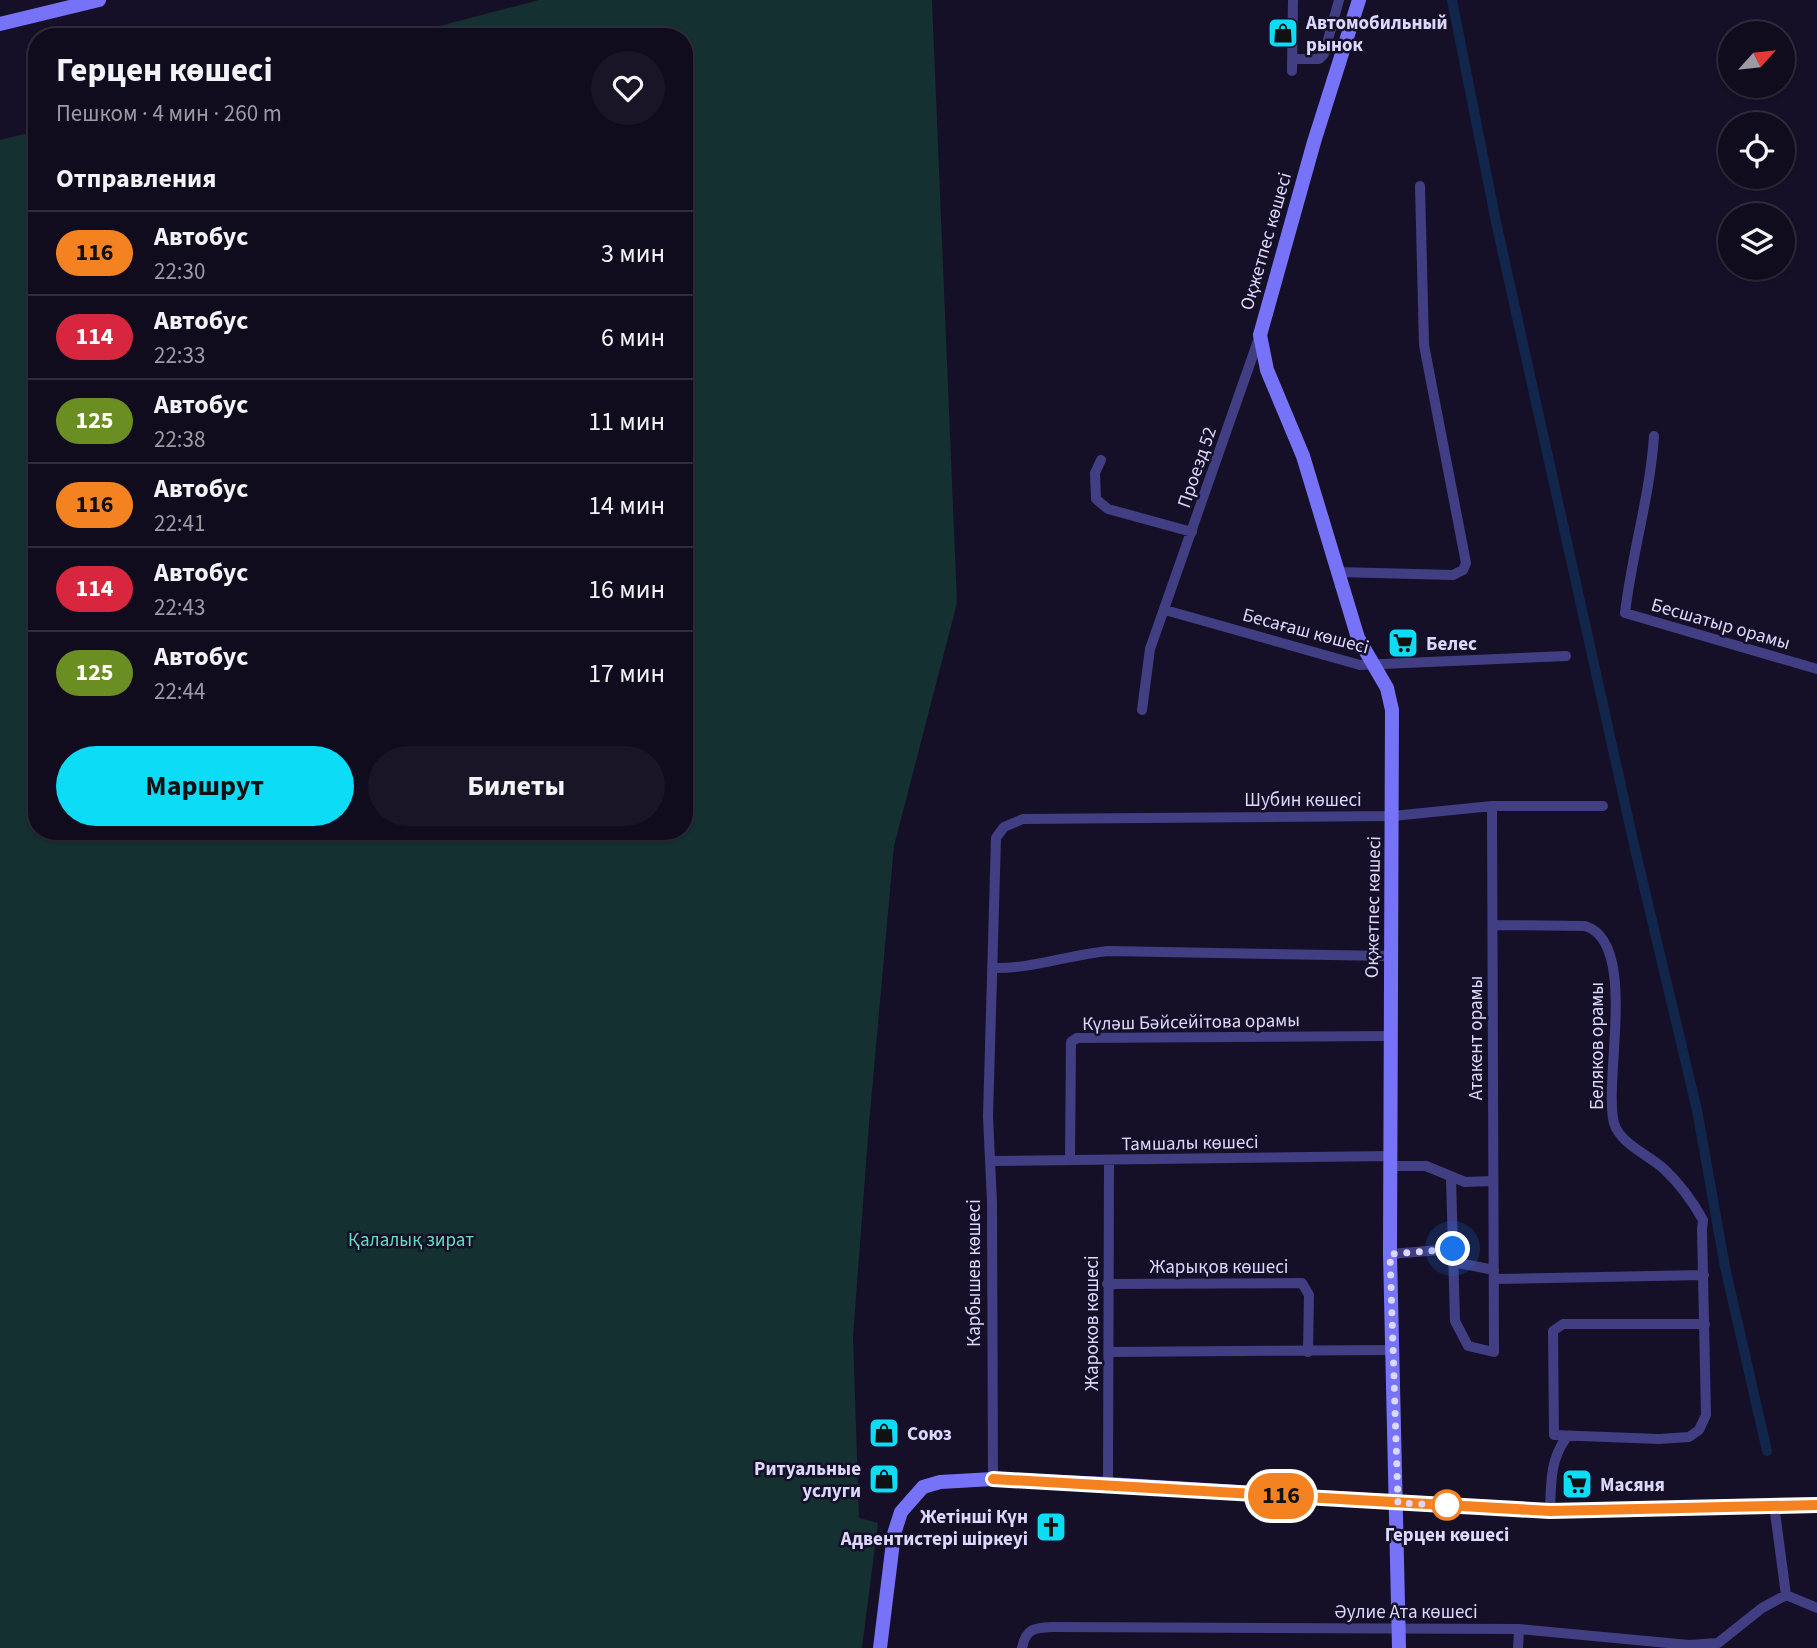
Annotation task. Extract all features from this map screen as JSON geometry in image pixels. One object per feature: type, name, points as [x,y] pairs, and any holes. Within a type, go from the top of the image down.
[{"type":"street","points":[[0,24],[99,0]]},
{"type":"street","points":[[1293,0],[1292,65],[1319,60],[1350,2]]},
{"type":"street","name":"Оқжетпес көшесі","points":[[1350,2],[1260,335],[1267,370],[1303,456],[1358,638],[1387,688],[1392,710],[1389,1161],[1399,1648]]},
{"type":"street","points":[[1338,572],[1453,575],[1463,570],[1466,563],[1424,345],[1420,186]]},
{"type":"street","name":"Проезд 52","points":[[1142,710],[1150,649],[1260,335]]},
{"type":"street","name":"Бесшатыр орамы","points":[[1654,436],[1651,468],[1632,556],[1625,613],[1817,669]]},
{"type":"street","points":[[1101,460],[1095,473],[1096,499],[1108,509],[1192,532]]},
{"type":"street","name":"Бесағаш көшесі","points":[[1165,610],[1373,666],[1566,656]]},
{"type":"street","name":"Шубин көшесі","points":[[1004,827],[1023,819],[1393,816],[1492,806],[1603,806]]},
{"type":"street","name":"Атакент орамы","points":[[1453,1262],[1455,1321],[1462,1337],[1468,1346],[1494,1352],[1492,806]]},
{"type":"street","name":"Карбышев көшесі","points":[[993,1479],[988,1116],[996,838],[1004,827]]},
{"type":"street","name":"Беляков орамы","points":[[1494,925],[1585,926],[1598,933],[1606,944],[1615,984],[1611,1075],[1614,1122],[1619,1133],[1665,1170],[1696,1206],[1703,1220],[1706,1415],[1693,1435],[1659,1438],[1566,1438]]},
{"type":"street","points":[[992,968],[1024,967],[1077,954],[1108,951],[1389,956]]},
{"type":"street","name":"Күләш Бәйсейітова орамы","points":[[1070,1160],[1070,1042],[1077,1038],[1390,1036]]},
{"type":"street","name":"Тамшалы көшесі","points":[[990,1161],[1389,1161],[1426,1166],[1465,1182],[1492,1181]]},
{"type":"street","name":"Жароков көшесі","points":[[1108,1484],[1109,1161]]},
{"type":"street","points":[[1451,1178],[1453,1262],[1494,1275],[1704,1275]]},
{"type":"street","points":[[1390,1254],[1453,1249]]},
{"type":"street","name":"Жарықов көшесі","points":[[1107,1284],[1302,1283],[1309,1295],[1308,1352]]},
{"type":"street","points":[[1550,1511],[1552,1465],[1566,1438],[1554,1435],[1553,1331],[1563,1324],[1705,1324]]},
{"type":"street","points":[[1109,1352],[1392,1350]]},
{"type":"street","points":[[880,1648],[894,1534],[906,1502],[923,1487],[940,1482],[993,1479],[1108,1484],[1550,1511],[1817,1505]]},
{"type":"street","points":[[1774,1504],[1787,1595],[1817,1608]]},
{"type":"street","name":"Әулие Ата көшесі","points":[[1022,1648],[1025,1634],[1032,1628],[1053,1627],[1519,1629],[1689,1645],[1717,1643],[1762,1608],[1787,1595]]},
{"type":"street","points":[[1518,1648],[1519,1629]]},
{"type":"green space","name":"Қалалық зират","points":[[539,0],[932,0],[957,603],[894,846],[853,1337],[859,1518],[878,1523],[862,1648],[0,1648],[0,140],[28,133],[28,840],[693,840],[693,28],[432,28]]},
{"type":"waterway","points":[[1452,0],[1496,222],[1635,849],[1697,1110],[1725,1267],[1767,1451]]},
{"type":"bus line","name":"116","points":[[993,1479],[1550,1511],[1817,1505]]},
{"type":"place","name":"Автомобильный рынок","points":[[1283,33]]},
{"type":"place","name":"Белес","points":[[1403,643]]},
{"type":"place","name":"Союз","points":[[884,1433]]},
{"type":"place","name":"Ритуальные услуги","points":[[884,1479]]},
{"type":"place","name":"Масяня","points":[[1577,1484]]},
{"type":"place","name":"Герцен көшесі","points":[[1447,1505]]},
{"type":"place","name":"Жетінші Күн Адвентистері шіркеуі","points":[[1051,1527]]},
{"type":"route","points":[[1447,1505],[1398,1503],[1390,1254],[1453,1249]]}]
